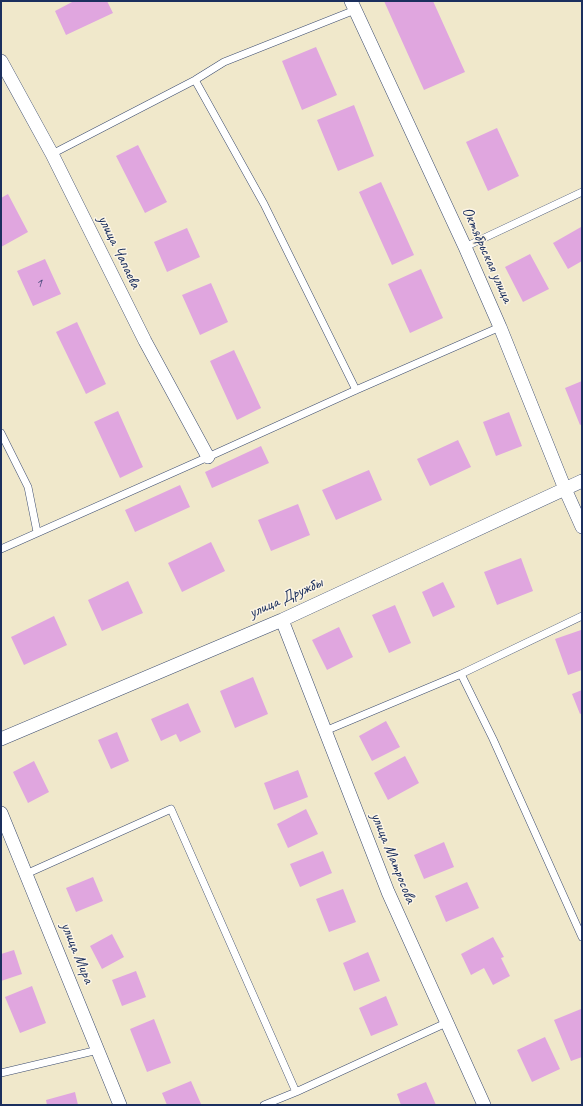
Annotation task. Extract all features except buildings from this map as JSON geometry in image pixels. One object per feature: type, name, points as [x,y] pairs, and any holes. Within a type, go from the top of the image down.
[{"type":"street","name":"Октябрьская улица","points":[[352,5],[465,247],[500,326],[565,489],[582,527]]},
{"type":"street","name":"улица Чапаева","points":[[1,61],[52,154],[144,341],[208,457]]},
{"type":"street","name":"улица Дружбы","points":[[1,739],[282,620],[582,481]]},
{"type":"street","name":"улица Матросова","points":[[282,620],[388,892],[484,1105]]},
{"type":"street","name":"улица Мира","points":[[1,813],[120,1105]]},
{"type":"lane","points":[[52,154],[195,80],[224,62],[352,5]]},
{"type":"lane","points":[[195,80],[264,204],[356,390]]},
{"type":"lane","points":[[465,247],[582,192]]},
{"type":"lane","points":[[1,549],[500,326]]},
{"type":"lane","points":[[1,433],[28,487],[38,532]]},
{"type":"lane","points":[[325,732],[461,674],[582,616]]},
{"type":"lane","points":[[461,674],[493,740],[582,937]]},
{"type":"lane","points":[[26,874],[171,809],[296,1092]]},
{"type":"lane","points":[[264,1105],[296,1092],[446,1023]]},
{"type":"lane","points":[[1,1073],[98,1050]]}]
